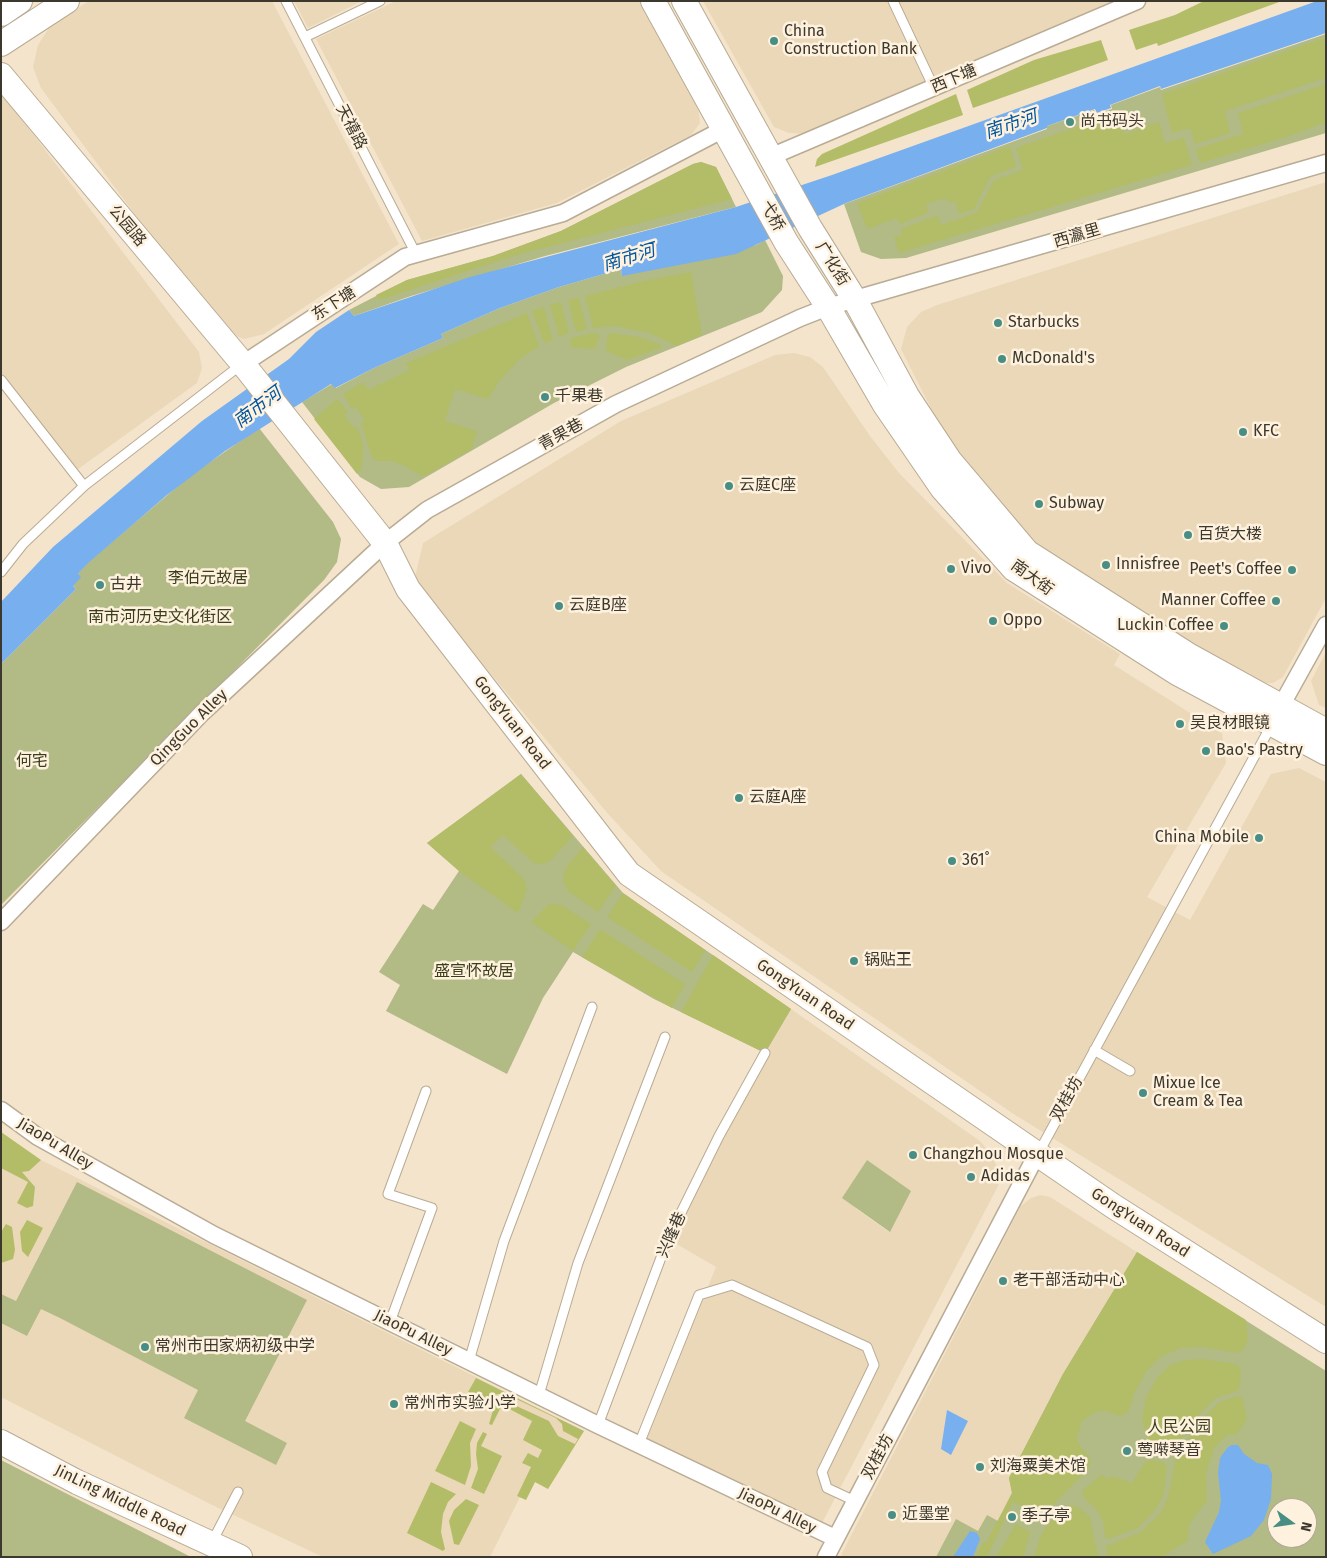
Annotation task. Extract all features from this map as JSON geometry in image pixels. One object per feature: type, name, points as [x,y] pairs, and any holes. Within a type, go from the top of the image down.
[{"type":"main road","points":[[1,14],[20,1]]},
{"type":"main road","points":[[1,44],[67,1]]},
{"type":"main road","name":"弋桥","points":[[652,1],[786,242]]},
{"type":"main road","name":"弋桥","points":[[684,1],[810,228]]},
{"type":"main road","name":"公园路","points":[[1,75],[248,371],[385,543]]},
{"type":"main road","name":"广化街","points":[[810,228],[855,300]]},
{"type":"main road","name":"广化街","points":[[786,242],[828,308]]},
{"type":"main road","name":"南大街","points":[[855,300],[907,396],[950,460],[1027,552],[1190,656],[1276,715],[1326,754]]},
{"type":"main road","name":"南大街","points":[[828,308],[885,405],[942,488],[1014,569],[1177,673],[1276,715],[1326,731]]},
{"type":"main road","name":"GongYuan Road","points":[[385,543],[408,589],[629,874],[1113,1206],[1326,1341]]},
{"type":"main road","name":"JinLing Middle Road","points":[[1,1442],[207,1551],[240,1557]]},
{"type":"street","name":"西下塘","points":[[770,157],[1134,2]]},
{"type":"street","name":"东下塘","points":[[248,371],[405,257],[563,212],[724,129]]},
{"type":"street","name":"西瀛里","points":[[828,308],[1326,163]]},
{"type":"street","name":"青果巷","points":[[385,543],[427,510],[616,404],[789,323],[828,308]]},
{"type":"street","name":"QingGuo Alley","points":[[1,922],[202,713],[385,543]]},
{"type":"street","points":[[1276,715],[1326,625]]},
{"type":"street","name":"JiaoPu Alley","points":[[1,1110],[38,1137],[214,1235],[598,1425],[835,1538]]},
{"type":"street","name":"双桂坊","points":[[826,1557],[1037,1154]]},
{"type":"lane","name":"天禧路","points":[[286,1],[416,254]]},
{"type":"lane","points":[[305,37],[380,1]]},
{"type":"lane","points":[[892,1],[934,88]]},
{"type":"lane","name":"东下塘","points":[[1,572],[23,544],[84,486],[248,371]]},
{"type":"lane","points":[[1,380],[84,486]]},
{"type":"lane","name":"双桂坊","points":[[1037,1154],[1276,715]]},
{"type":"lane","points":[[469,1361],[504,1241],[592,1007]]},
{"type":"lane","points":[[539,1395],[578,1263],[665,1038]]},
{"type":"lane","points":[[1094,1050],[1130,1071]]},
{"type":"lane","name":"兴隆巷","points":[[598,1425],[668,1239],[719,1136],[765,1053]]},
{"type":"lane","points":[[390,1322],[432,1208],[388,1194],[426,1091]]},
{"type":"lane","points":[[639,1444],[699,1295],[732,1285],[868,1347],[874,1365],[822,1472],[827,1488],[854,1501]]},
{"type":"lane","points":[[207,1551],[238,1492]]},
{"type":"shaded area","points":[[89,1],[272,1],[399,244],[264,334],[244,339],[220,329],[41,88],[33,67],[38,45],[51,25]]},
{"type":"shaded area","points":[[294,1],[362,1],[308,28]]},
{"type":"shaded area","points":[[396,1],[641,1],[698,106],[700,123],[691,135],[557,203],[422,241],[316,39]]},
{"type":"shaded area","points":[[703,1],[1115,1],[807,134],[789,133],[774,127]]},
{"type":"shaded area","points":[[1,92],[199,352],[202,368],[197,383],[74,472],[1,380]]},
{"type":"shaded area","points":[[1326,182],[1326,598],[1283,677],[1273,683],[1264,683],[1258,682],[1151,621],[1034,542],[943,432],[901,349],[907,327],[921,312],[937,305]]},
{"type":"shaded area","points":[[794,353],[810,357],[823,367],[870,436],[899,473],[1007,583],[1120,654],[1114,665],[1222,733],[1226,763],[1147,897],[1190,920],[1271,774],[1299,768],[1326,782],[1326,1307],[1012,1113],[661,871],[609,815],[414,582],[423,543],[621,421],[775,355]]},
{"type":"shaded area","points":[[1326,652],[1326,708],[1319,705],[1311,681]]},
{"type":"shaded area","points":[[791,1009],[980,1141],[990,1153],[1000,1172],[998,1186],[822,1523],[646,1438],[716,1267],[668,1239],[765,1053]],"holes":[[[867,1160],[880,1170],[889,1232],[855,1208]]]},
{"type":"shaded area","points":[[1,1132],[41,1160],[584,1431],[548,1489],[535,1482],[526,1500],[520,1497],[490,1557],[323,1557],[208,1503],[1,1397]]},
{"type":"shaded area","points":[[1040,1195],[1050,1197],[1137,1252],[1063,1374],[1009,1478],[1012,1493],[986,1544],[976,1557],[845,1557],[841,1555],[1021,1206],[1031,1198]]},
{"type":"green space","points":[[1204,1],[1282,1],[1158,46],[1157,43],[1136,50],[1129,30],[1175,15]]},
{"type":"green space","points":[[1326,34],[1326,133],[906,258],[881,259],[861,252],[844,204],[1047,129],[1047,126],[1094,110],[1096,114],[1112,109],[1111,105],[1160,87],[1161,90]]},
{"type":"green space","points":[[1324,38],[1326,78],[1225,111],[1230,133],[1195,144],[1190,128],[1172,133],[1162,94]]},
{"type":"green space","points":[[1101,40],[1108,60],[973,108],[967,90],[1034,60]]},
{"type":"green space","points":[[1326,84],[1326,122],[1290,136],[1200,163],[1196,149],[1243,134],[1238,113]]},
{"type":"green space","points":[[956,94],[963,115],[815,167],[817,159],[822,154]]},
{"type":"green space","points":[[1097,120],[1100,130],[1121,123],[1125,134],[1159,122],[1165,143],[1184,138],[1192,165],[899,253],[894,238],[903,234],[901,229],[938,215],[941,225],[977,212],[994,180],[1023,170],[1016,148]]},
{"type":"green space","points":[[1010,146],[1016,167],[991,176],[974,209],[959,214],[955,201],[949,203],[946,198],[926,204],[928,213],[900,224],[897,218],[867,229],[857,203]]},
{"type":"green space","points":[[701,162],[716,167],[736,207],[545,256],[411,296],[354,316],[349,310],[407,280],[493,256],[561,231],[693,164]]},
{"type":"green space","points":[[701,162],[716,167],[732,199],[517,255],[379,300],[376,295],[407,280],[493,256],[561,231],[693,164]]},
{"type":"green space","points":[[765,240],[783,276],[782,290],[762,312],[626,367],[554,403],[409,487],[381,489],[360,477],[302,402],[332,384],[336,388],[374,368],[443,338],[441,334],[500,308],[559,287],[621,269],[622,275],[756,245]]},
{"type":"green space","points":[[691,272],[702,335],[677,346],[649,333],[615,326],[593,328],[585,296],[644,281]]},
{"type":"green space","points":[[579,298],[587,329],[576,332],[568,300]]},
{"type":"green space","points":[[561,302],[569,333],[559,337],[550,305]]},
{"type":"green space","points":[[544,307],[553,340],[544,343],[532,311]]},
{"type":"green space","points":[[527,313],[539,346],[520,359],[501,379],[488,399],[455,389],[445,421],[477,431],[472,449],[425,476],[419,475],[405,466],[391,461],[377,461],[372,457],[361,423],[365,420],[356,407],[352,409],[343,394],[364,382],[368,390],[410,370],[406,363]]},
{"type":"green space","points":[[596,333],[600,336],[595,349],[574,348],[570,345],[571,338]]},
{"type":"green space","points":[[610,333],[640,337],[661,345],[661,348],[627,360],[606,351],[607,337]]},
{"type":"green space","points":[[337,399],[348,412],[344,415],[354,428],[357,426],[363,443],[361,470],[357,474],[314,419]]},
{"type":"green space","name":"南市河历史文化街区","points":[[259,428],[333,522],[341,539],[337,562],[324,580],[1,905],[1,664],[76,589],[73,586],[78,574],[87,563],[190,476]]},
{"type":"green space","name":"盛宣怀故居","points":[[521,774],[623,893],[791,1009],[765,1053],[654,999],[573,952],[543,998],[507,1074],[386,1011],[400,985],[379,972],[423,904],[433,910],[459,871],[427,843]]},
{"type":"green space","points":[[521,774],[573,836],[551,860],[543,864],[534,863],[503,835],[490,847],[524,879],[527,889],[518,913],[459,871],[427,843]]},
{"type":"green space","points":[[583,847],[616,886],[598,912],[568,891],[563,881],[565,869]]},
{"type":"green space","points":[[623,893],[705,950],[692,972],[607,917]]},
{"type":"green space","points":[[549,904],[561,905],[591,924],[573,951],[531,922]]},
{"type":"green space","points":[[600,929],[685,984],[672,1008],[582,957]]},
{"type":"green space","points":[[713,955],[791,1009],[765,1053],[681,1012]]},
{"type":"green space","points":[[1,1132],[41,1160],[29,1171],[22,1172],[35,1187],[33,1206],[27,1208],[17,1203],[28,1182],[1,1168]]},
{"type":"green space","points":[[867,1160],[911,1191],[890,1232],[842,1198]]},
{"type":"green space","points":[[77,1182],[307,1300],[245,1421],[287,1443],[276,1465],[184,1418],[198,1390],[60,1318],[41,1309],[27,1336],[1,1323],[1,1294],[16,1301]]},
{"type":"green space","points":[[27,1220],[43,1228],[28,1257],[22,1251],[20,1232]]},
{"type":"green space","points":[[6,1224],[12,1227],[15,1250],[13,1259],[1,1263],[1,1232]]},
{"type":"green space","name":"人民公园","points":[[1137,1252],[1326,1371],[1326,1557],[936,1557],[956,1519],[978,1531],[987,1515],[998,1521],[1012,1493],[1009,1478],[1063,1374]]},
{"type":"green space","points":[[1137,1252],[1246,1320],[1248,1339],[1244,1349],[1238,1353],[1203,1347],[1181,1348],[1160,1357],[1146,1372],[1135,1392],[1129,1410],[1125,1414],[1119,1416],[1104,1411],[1096,1412],[1082,1421],[1077,1438],[1079,1445],[1089,1457],[1088,1470],[1039,1519],[1035,1519],[1022,1512],[1024,1508],[1013,1502],[987,1557],[976,1557],[983,1542],[986,1543],[1012,1493],[1009,1478],[1063,1374]]},
{"type":"green space","points":[[1203,1359],[1236,1364],[1241,1369],[1240,1387],[1237,1391],[1216,1398],[1193,1421],[1171,1455],[1163,1457],[1151,1453],[1142,1420],[1146,1397],[1157,1378],[1169,1366],[1184,1360]]},
{"type":"green space","points":[[476,1378],[584,1431],[548,1489],[535,1482],[526,1500],[517,1496],[531,1467],[522,1463],[528,1453],[538,1458],[542,1450],[523,1440],[532,1421],[502,1405],[492,1425],[489,1424],[493,1410],[491,1405],[493,1401],[499,1400],[510,1403],[549,1421],[558,1436],[575,1444],[578,1439],[563,1431],[562,1424],[556,1418],[512,1397],[499,1394],[490,1396],[486,1401],[468,1392]]},
{"type":"green space","points":[[1237,1396],[1242,1397],[1247,1419],[1237,1434],[1227,1435],[1214,1448],[1206,1474],[1207,1501],[1194,1517],[1189,1527],[1188,1541],[1161,1557],[1108,1557],[1106,1547],[1108,1545],[1141,1532],[1162,1511],[1169,1493],[1175,1460],[1196,1426],[1218,1403]]},
{"type":"green space","points":[[460,1421],[476,1429],[470,1443],[471,1466],[465,1485],[435,1471]]},
{"type":"green space","points":[[483,1432],[487,1434],[481,1446],[502,1456],[484,1494],[471,1488],[478,1469],[477,1443]]},
{"type":"green space","points":[[1,1460],[83,1502],[191,1557],[1,1557]]},
{"type":"green space","points":[[1149,1460],[1163,1462],[1167,1466],[1164,1494],[1157,1508],[1138,1528],[1108,1539],[1105,1537],[1103,1522],[1097,1510],[1084,1498],[1082,1491],[1101,1475],[1109,1479],[1112,1476],[1132,1483],[1145,1462]]},
{"type":"green space","points":[[431,1482],[456,1494],[448,1502],[443,1514],[441,1532],[445,1549],[443,1551],[407,1533]]},
{"type":"green space","points":[[466,1499],[479,1505],[459,1545],[454,1544],[449,1521],[454,1510]]},
{"type":"green space","points":[[1066,1505],[1078,1507],[1090,1517],[1098,1557],[1034,1557],[1040,1537],[1048,1524]]},
{"type":"green space","points":[[1016,1524],[1029,1531],[1030,1534],[1023,1557],[996,1557]]},
{"type":"water","name":"南市河","points":[[1317,1],[1326,1],[1326,33],[1161,89],[1160,86],[1110,105],[1111,108],[1097,113],[1095,109],[1047,126],[1047,128],[846,203],[736,254],[622,276],[621,269],[559,287],[500,308],[441,334],[443,338],[374,368],[335,388],[331,384],[225,451],[167,495],[87,564],[78,574],[81,577],[73,586],[76,589],[1,664],[1,602],[53,547],[202,421],[289,359],[316,332],[349,310],[354,316],[470,277],[736,207],[832,175]]},
{"type":"water","points":[[947,1410],[968,1421],[951,1455],[941,1449]]},
{"type":"water","points":[[1238,1445],[1244,1454],[1257,1463],[1268,1465],[1272,1474],[1271,1498],[1267,1498],[1267,1511],[1264,1520],[1251,1536],[1213,1554],[1205,1542],[1219,1512],[1221,1500],[1218,1473],[1220,1458],[1228,1447]]},
{"type":"water","points":[[970,1531],[977,1533],[980,1539],[973,1557],[953,1557]]},
{"type":"place","name":"China Construction Bank","points":[[774,41]]},
{"type":"place","name":"尚书码头","points":[[1070,122]]},
{"type":"place","name":"Starbucks","points":[[998,323]]},
{"type":"place","name":"McDonald's","points":[[1002,359]]},
{"type":"place","name":"千果巷","points":[[545,397]]},
{"type":"place","name":"KFC","points":[[1243,432]]},
{"type":"place","name":"云庭C座","points":[[729,486]]},
{"type":"place","name":"Subway","points":[[1039,504]]},
{"type":"place","name":"百货大楼","points":[[1188,535]]},
{"type":"place","name":"Innisfree","points":[[1106,565]]},
{"type":"place","name":"Vivo","points":[[951,569]]},
{"type":"place","name":"Peet's Coffee","points":[[1292,570]]},
{"type":"place","name":"古井","points":[[100,585]]},
{"type":"place","name":"Manner Coffee","points":[[1276,601]]},
{"type":"place","name":"云庭B座","points":[[559,606]]},
{"type":"place","name":"Oppo","points":[[993,621]]},
{"type":"place","name":"Luckin Coffee","points":[[1224,626]]},
{"type":"place","name":"吴良材眼镜","points":[[1180,724]]},
{"type":"place","name":"Bao's Pastry","points":[[1206,751]]},
{"type":"place","name":"云庭A座","points":[[739,798]]},
{"type":"place","name":"China Mobile","points":[[1259,838]]},
{"type":"place","name":"361˚","points":[[952,861]]},
{"type":"place","name":"锅贴王","points":[[854,961]]},
{"type":"place","name":"Mixue Ice Cream & Tea","points":[[1143,1093]]},
{"type":"place","name":"Changzhou Mosque","points":[[913,1155]]},
{"type":"place","name":"Adidas","points":[[971,1177]]},
{"type":"place","name":"老干部活动中心","points":[[1003,1281]]},
{"type":"place","name":"常州市田家炳初级中学","points":[[145,1347]]},
{"type":"place","name":"常州市实验小学","points":[[394,1404]]},
{"type":"place","name":"莺啭琴音","points":[[1127,1451]]},
{"type":"place","name":"刘海粟美术馆","points":[[980,1467]]},
{"type":"place","name":"近墨堂","points":[[892,1515]]},
{"type":"place","name":"季子亭","points":[[1012,1517]]},
{"type":"park label","name":"李伯元故居","points":[[208,579]]},
{"type":"park label","name":"何宅","points":[[32,762]]}]
